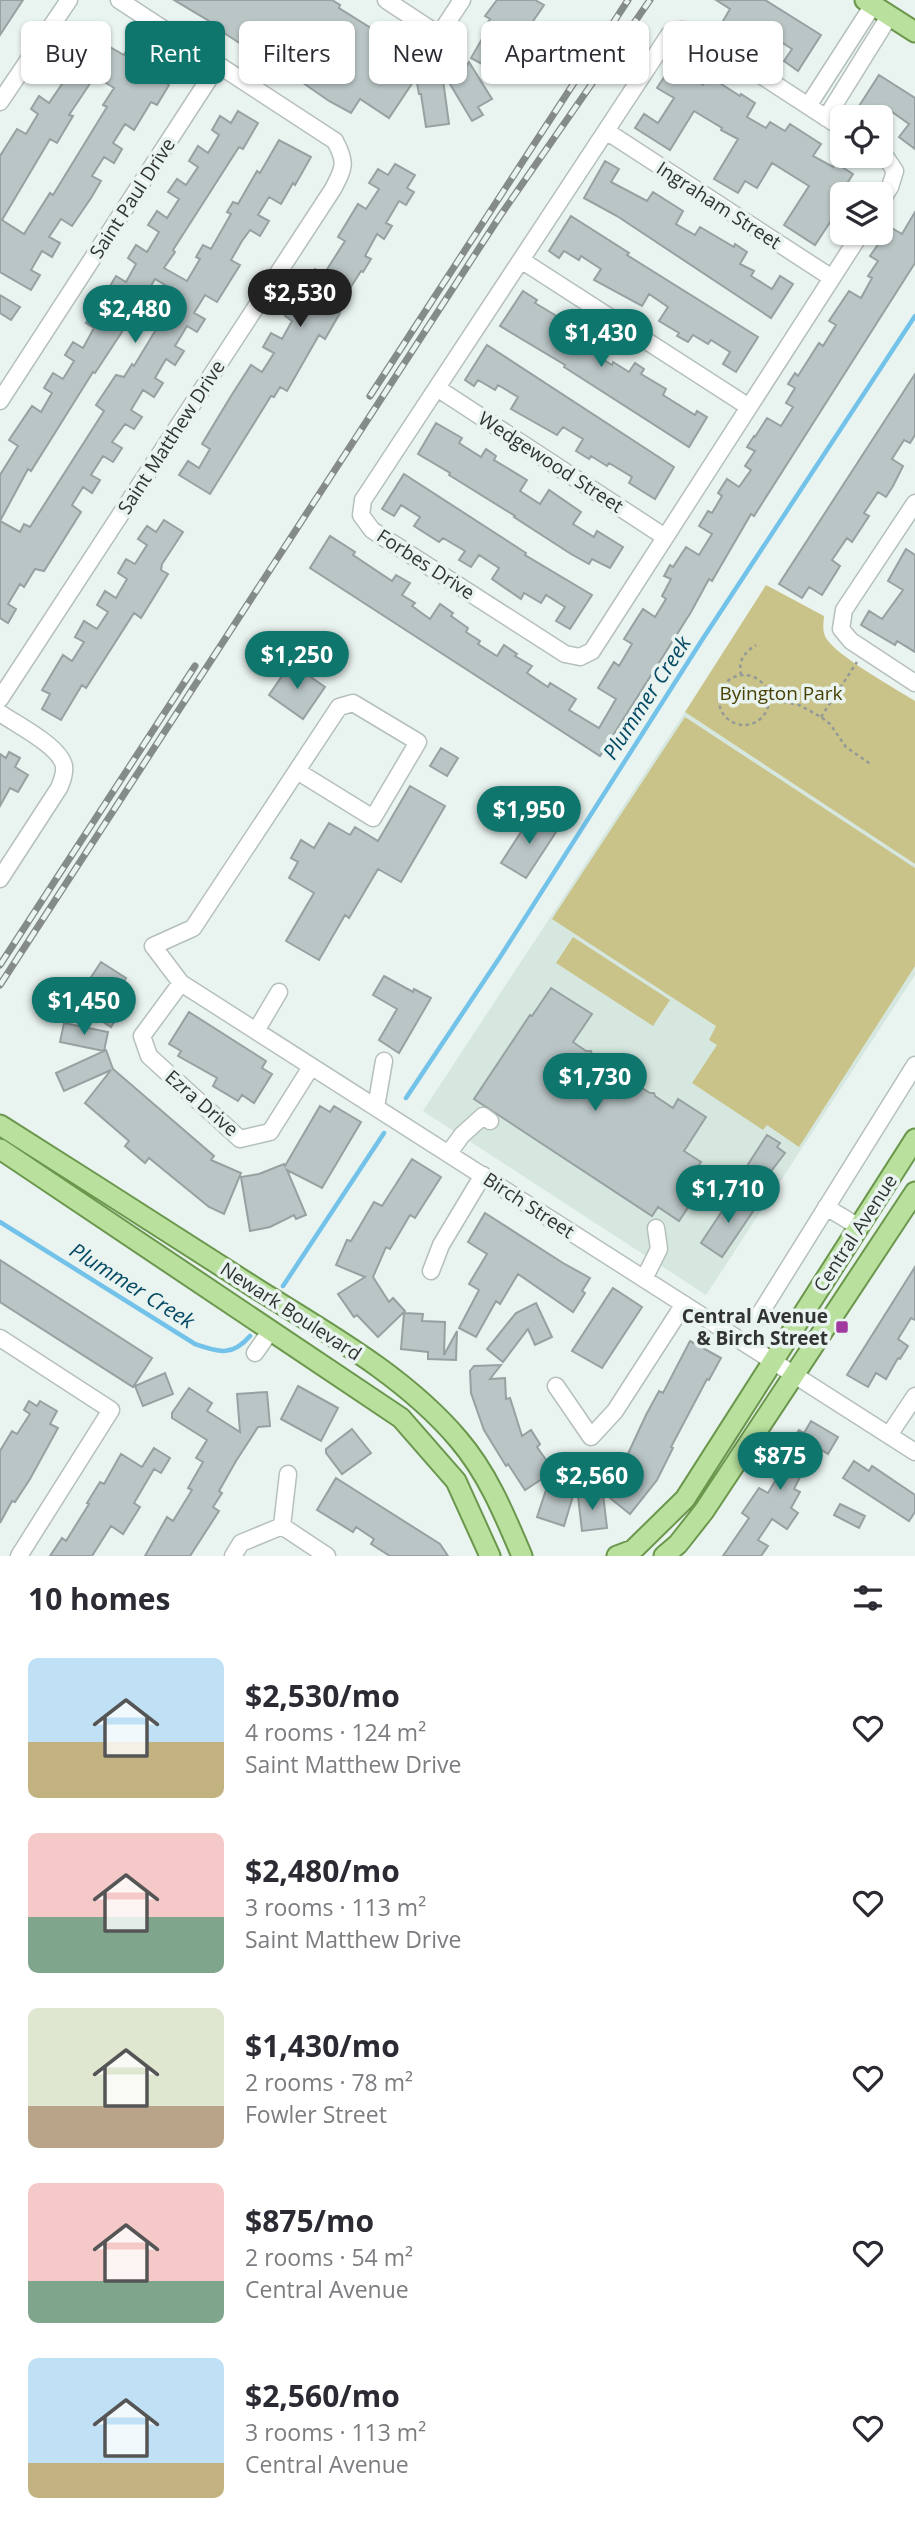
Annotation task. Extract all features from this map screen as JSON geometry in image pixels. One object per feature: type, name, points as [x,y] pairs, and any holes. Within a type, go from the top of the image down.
[{"type":"main road","points":[[879,6],[915,32]]},
{"type":"main road","name":"Newark Boulevard","points":[[0,1125],[399,1382],[458,1439],[478,1465],[522,1556]]},
{"type":"main road","name":"Central Avenue","points":[[617,1556],[633,1550],[685,1499],[915,1139]]},
{"type":"main road","name":"Newark Boulevard","points":[[0,1149],[401,1418],[456,1481],[490,1556]]},
{"type":"main road","name":"Central Avenue","points":[[663,1556],[678,1544],[704,1511],[915,1192]]},
{"type":"main road","points":[[680,1556],[704,1511]]},
{"type":"street","points":[[0,102],[69,0]]},
{"type":"street","name":"Saint Matthew Drive","points":[[119,0],[151,21]]},
{"type":"street","points":[[387,0],[439,35],[462,0]]},
{"type":"street","points":[[808,106],[879,6]]},
{"type":"street","points":[[826,118],[879,6]]},
{"type":"street","name":"Forbes Drive","points":[[830,120],[693,32],[681,30],[669,35],[363,500],[361,515],[372,530],[565,654],[580,657],[592,651],[853,245]]},
{"type":"street","name":"Saint Matthew Drive","points":[[0,699],[342,173],[344,156],[335,141],[225,70]]},
{"type":"street","name":"Saint Paul Drive","points":[[0,401],[206,84]]},
{"type":"street","name":"Ingraham Street","points":[[606,131],[832,278]]},
{"type":"street","points":[[521,260],[749,407]]},
{"type":"street","name":"Wedgewood Street","points":[[437,388],[665,537]]},
{"type":"street","points":[[915,503],[844,610],[841,629],[850,641],[915,683]]},
{"type":"street","points":[[353,703],[418,742],[373,818],[297,771],[339,706],[353,703]]},
{"type":"street","points":[[0,713],[50,746],[60,756],[64,766],[64,778],[59,788],[3,868]]},
{"type":"street","name":"Birch Street","points":[[297,771],[193,928],[153,946],[181,984],[915,1452]]},
{"type":"street","name":"Ezra Drive","points":[[181,984],[142,1036],[149,1056],[240,1139],[270,1132],[311,1067]]},
{"type":"street","points":[[256,1031],[279,992]]},
{"type":"street","points":[[376,1107],[384,1061]]},
{"type":"street","points":[[758,1317],[915,1065]]},
{"type":"street","points":[[449,1153],[462,1135],[483,1116],[490,1121]]},
{"type":"street","points":[[431,1271],[441,1245],[484,1175]]},
{"type":"street","points":[[826,1207],[859,1227]]},
{"type":"street","points":[[644,1279],[659,1249],[656,1228]]},
{"type":"street","points":[[556,1385],[591,1437],[615,1411],[684,1304]]},
{"type":"street","points":[[255,1353],[271,1330]]},
{"type":"street","points":[[0,1338],[111,1410],[19,1556]]},
{"type":"street","points":[[889,1435],[915,1396]]},
{"type":"street","points":[[282,1526],[288,1474]]},
{"type":"street","points":[[233,1556],[241,1543],[282,1526]]},
{"type":"street","points":[[282,1526],[327,1556]]},
{"type":"path","points":[[741,676],[740,662],[744,654],[756,645]]},
{"type":"path","points":[[821,717],[864,650]]},
{"type":"path","points":[[741,676],[753,677],[760,682],[766,689],[768,699],[763,715],[757,721],[741,724],[726,717],[719,701],[720,692],[730,679],[741,676]]},
{"type":"path","points":[[768,699],[799,705],[821,717],[830,724],[846,747],[872,765]]},
{"type":"shaded area","points":[[685,712],[915,864],[915,975],[706,1295],[423,1111]]},
{"type":"green space","name":"Byington Park","points":[[766,585],[824,616],[825,636],[836,649],[915,701],[915,864],[685,712]]},
{"type":"green space","points":[[685,717],[915,868],[915,966],[799,1147],[767,1125],[763,1130],[692,1083],[717,1045],[709,1040],[716,1026],[552,919]]},
{"type":"green space","points":[[573,937],[670,1000],[653,1026],[556,963]]},
{"type":"building","points":[[0,0],[23,0],[0,35]]},
{"type":"building","points":[[174,0],[332,0],[340,5],[339,8],[369,27],[369,84],[412,84],[389,118],[360,99],[351,113],[305,84],[355,84],[355,21],[239,21],[239,43],[225,34],[225,21],[209,21]]},
{"type":"building","points":[[497,0],[535,0],[544,5],[533,21],[489,21],[490,19],[485,16]]},
{"type":"building","points":[[716,0],[765,0],[821,35],[798,71],[784,61],[792,49],[783,43],[783,21],[723,21],[730,9]]},
{"type":"building","points":[[481,41],[481,63],[471,58]]},
{"type":"building","points":[[111,48],[124,55],[125,53],[125,84],[169,85],[157,105],[151,102],[134,130],[125,124],[113,143],[122,149],[114,163],[104,157],[92,176],[101,181],[72,226],[61,219],[49,237],[60,243],[52,257],[42,251],[31,270],[40,275],[31,290],[0,272],[0,156],[17,129],[26,134],[38,114],[31,109],[39,96],[49,103],[62,84],[90,84],[69,115],[73,116],[57,143],[50,139],[2,220],[24,234],[50,193],[53,195],[107,107],[103,105],[114,88],[108,84],[111,84]]},
{"type":"building","points":[[469,62],[492,99],[478,107],[483,115],[472,121],[450,84],[467,84]]},
{"type":"building","points":[[879,75],[915,98],[915,149],[899,137],[909,124],[893,113],[893,105],[860,105]]},
{"type":"building","points":[[663,79],[663,84],[721,84],[755,103],[747,117],[766,128],[770,122],[785,131],[790,124],[821,144],[813,156],[830,165],[830,168],[844,168],[853,174],[848,182],[830,182],[830,222],[815,245],[784,225],[809,186],[772,163],[757,188],[745,181],[738,193],[714,179],[738,139],[721,130],[722,128],[694,111],[670,150],[635,128],[644,114],[658,123],[674,98],[657,88]]},
{"type":"building","points":[[417,84],[444,84],[449,124],[426,127]]},
{"type":"building","points":[[238,111],[258,123],[243,149],[239,147],[164,268],[187,281],[200,259],[196,257],[203,245],[211,249],[231,214],[227,212],[233,202],[238,204],[279,140],[311,157],[281,204],[269,197],[258,215],[269,221],[260,236],[250,230],[242,241],[231,260],[240,265],[217,302],[205,295],[194,313],[205,319],[197,332],[187,326],[175,346],[184,351],[175,365],[166,359],[155,378],[163,383],[154,397],[143,390],[131,410],[142,417],[134,429],[125,424],[112,442],[122,448],[113,462],[103,456],[91,475],[100,480],[92,493],[83,487],[72,505],[81,512],[44,571],[35,569],[24,587],[20,584],[8,604],[16,609],[8,623],[0,618],[0,475],[18,446],[9,440],[32,406],[41,412],[52,393],[44,388],[53,373],[63,379],[74,361],[65,355],[73,342],[83,348],[94,328],[86,323],[94,309],[105,316],[117,297],[107,291],[116,276],[126,282],[136,264],[128,258],[136,245],[147,252],[159,232],[148,225],[157,211],[167,218],[179,199],[168,192],[177,179],[186,185],[198,167],[189,161],[198,146],[208,153],[219,135],[212,130],[220,116],[231,123]],"holes":[[[155,279],[178,293],[134,366],[132,364],[124,377],[116,375],[96,405],[104,411],[30,527],[24,524],[20,532],[0,521],[28,469],[31,471],[93,372],[95,373],[137,309],[142,311],[148,301],[144,298]]]},
{"type":"building","points":[[605,161],[619,169],[611,182],[647,201],[653,192],[683,211],[676,224],[695,235],[700,227],[747,252],[740,264],[754,271],[751,276],[772,289],[780,276],[793,284],[771,318],[617,216],[584,198]]},
{"type":"building","points":[[395,164],[415,175],[407,188],[414,192],[406,205],[399,201],[386,223],[392,226],[384,239],[377,234],[365,256],[371,259],[363,272],[361,271],[349,290],[342,286],[330,307],[340,313],[325,339],[319,335],[287,391],[280,387],[274,397],[271,396],[210,494],[179,475],[188,461],[199,468],[210,449],[202,444],[251,365],[262,372],[274,353],[263,347],[271,333],[282,339],[292,321],[285,316],[293,301],[303,307],[315,288],[306,282],[315,269],[324,274],[345,241],[338,237],[358,204],[366,209],[379,189],[369,183],[378,169],[388,175]]},
{"type":"building","points":[[915,212],[915,263],[754,516],[751,514],[712,581],[709,579],[600,756],[310,568],[330,536],[392,581],[396,575],[410,583],[402,595],[415,603],[412,606],[430,619],[440,604],[468,628],[466,632],[480,641],[478,644],[497,656],[504,645],[517,654],[515,656],[532,666],[527,673],[548,687],[550,683],[576,699],[569,710],[599,728],[616,699],[598,688],[614,662],[619,666],[632,644],[624,639],[643,609],[655,617],[666,599],[662,596],[671,579],[664,576],[686,547],[699,555],[712,534],[699,526],[708,511],[712,513],[722,496],[718,493],[727,479],[739,487],[751,470],[745,466],[755,451],[747,447],[767,418],[781,426],[793,407],[786,403],[795,388],[788,384],[795,373],[798,376],[819,343],[823,346],[836,325],[829,321],[849,291],[861,298],[872,278],[868,276],[878,261],[870,256],[878,245],[893,245],[893,229],[902,234]]},
{"type":"building","points":[[571,216],[629,253],[627,255],[758,337],[736,372],[723,364],[730,352],[711,340],[708,344],[693,335],[688,342],[659,321],[668,307],[649,294],[642,306],[594,280],[601,269],[581,256],[579,260],[564,251],[559,258],[549,251]]},
{"type":"building","points":[[523,291],[537,300],[535,303],[565,321],[563,324],[584,336],[587,331],[601,341],[593,353],[629,372],[635,363],[644,369],[641,374],[666,389],[663,395],[695,415],[697,411],[707,417],[689,447],[564,367],[565,365],[500,326]]},
{"type":"building","points":[[0,295],[20,307],[11,320],[0,313]]},
{"type":"building","points":[[487,345],[674,467],[655,499],[629,483],[632,477],[609,463],[607,466],[576,451],[583,439],[563,427],[557,435],[511,409],[518,397],[498,385],[495,390],[478,380],[474,386],[465,380]]},
{"type":"building","points":[[915,374],[915,435],[910,443],[904,440],[892,459],[903,466],[893,486],[886,497],[878,492],[864,513],[869,516],[852,542],[847,538],[832,560],[840,566],[822,595],[809,587],[802,598],[779,584]]},
{"type":"building","points":[[436,423],[462,438],[459,443],[481,457],[486,449],[496,456],[494,460],[527,480],[520,491],[540,504],[549,490],[581,512],[573,524],[594,537],[597,531],[623,547],[610,568],[592,559],[589,564],[571,554],[418,454]]},
{"type":"building","points":[[404,474],[526,553],[525,555],[592,595],[570,629],[556,621],[565,607],[546,595],[541,603],[524,593],[521,599],[492,579],[499,568],[479,555],[471,567],[459,560],[465,551],[443,538],[439,542],[414,526],[420,517],[401,505],[394,516],[382,509]]},
{"type":"building","points":[[164,520],[183,532],[162,564],[161,570],[168,574],[141,618],[134,613],[86,688],[82,685],[61,720],[42,709],[50,694],[42,690],[63,655],[72,661],[84,642],[75,637],[84,621],[97,629],[108,612],[97,605],[105,591],[116,598],[127,579],[118,573],[126,559],[135,564],[147,545],[138,539],[147,526],[156,532]]},
{"type":"building","points":[[906,549],[915,555],[915,652],[897,641],[895,645],[861,625],[869,611],[882,619],[903,590],[888,581]]},
{"type":"building","points":[[291,663],[325,687],[303,719],[269,695]]},
{"type":"building","points":[[441,748],[458,758],[447,776],[430,766]]},
{"type":"building","points":[[9,752],[20,758],[15,767],[28,775],[18,792],[10,788],[0,806],[0,754],[6,758]]},
{"type":"building","points":[[410,786],[445,806],[401,882],[378,869],[349,918],[345,915],[319,960],[286,941],[314,893],[289,878],[298,862],[291,858],[301,840],[314,848],[329,823],[350,835],[355,827],[378,841]]},
{"type":"building","points":[[532,815],[558,829],[526,878],[501,863]]},
{"type":"building","points":[[101,962],[126,978],[122,985],[133,992],[111,1027],[74,1003]]},
{"type":"building","points":[[384,976],[413,992],[414,989],[431,998],[399,1053],[379,1040],[397,1009],[373,995]]},
{"type":"building","points":[[551,988],[592,1014],[573,1042],[586,1051],[591,1051],[592,1055],[602,1062],[606,1061],[607,1065],[635,1083],[639,1082],[639,1086],[654,1093],[673,1108],[678,1099],[706,1117],[684,1151],[701,1162],[698,1166],[710,1174],[679,1221],[658,1207],[652,1216],[474,1099]]},
{"type":"building","points":[[189,1012],[266,1061],[262,1068],[272,1074],[254,1103],[242,1095],[238,1101],[213,1086],[217,1078],[178,1056],[181,1051],[169,1044]]},
{"type":"building","points":[[64,1023],[108,1032],[104,1051],[60,1042]]},
{"type":"building","points":[[106,1050],[113,1069],[214,1156],[211,1160],[241,1173],[224,1214],[209,1207],[149,1158],[145,1163],[125,1146],[129,1141],[85,1103],[111,1070],[64,1091],[56,1073]]},
{"type":"building","points":[[320,1106],[330,1112],[334,1106],[361,1122],[322,1188],[287,1170],[306,1215],[296,1219],[294,1215],[270,1227],[250,1231],[241,1177],[259,1174],[284,1164],[285,1166]]},
{"type":"building","points":[[767,1135],[780,1143],[777,1147],[785,1153],[766,1178],[747,1166]]},
{"type":"building","points":[[412,1159],[441,1177],[415,1218],[410,1215],[390,1249],[386,1247],[373,1277],[389,1302],[393,1298],[405,1311],[378,1337],[357,1315],[354,1317],[338,1294],[365,1277],[336,1265],[347,1240],[351,1241],[374,1202],[382,1206]]},
{"type":"building","points":[[734,1193],[756,1207],[722,1257],[701,1243]]},
{"type":"building","points":[[485,1213],[590,1278],[582,1291],[585,1293],[573,1312],[518,1274],[500,1304],[496,1301],[476,1337],[459,1328],[479,1290],[469,1284],[487,1254],[468,1242]]},
{"type":"building","points":[[0,1260],[152,1358],[133,1387],[0,1302]]},
{"type":"building","points":[[915,1267],[915,1320],[911,1318],[898,1339],[908,1346],[886,1379],[876,1373],[868,1387],[847,1375]]},
{"type":"building","points":[[613,1288],[642,1307],[602,1368],[572,1351]]},
{"type":"building","points":[[536,1303],[552,1337],[535,1345],[528,1329],[503,1362],[487,1349],[516,1313]]},
{"type":"building","points":[[404,1313],[423,1314],[422,1321],[445,1322],[444,1355],[457,1331],[456,1360],[428,1359],[428,1352],[401,1349]]},
{"type":"building","points":[[690,1341],[721,1358],[671,1447],[673,1448],[657,1480],[630,1514],[605,1494],[626,1491],[612,1481],[629,1459],[626,1458],[646,1415],[659,1391],[663,1393]]},
{"type":"building","points":[[501,1365],[490,1379],[505,1378],[506,1399],[510,1398],[522,1436],[531,1430],[540,1444],[537,1447],[554,1471],[525,1490],[508,1464],[506,1466],[484,1430],[471,1393],[470,1371],[474,1366]]},
{"type":"building","points":[[165,1373],[173,1394],[143,1406],[135,1386]]},
{"type":"building","points":[[298,1386],[338,1408],[321,1441],[281,1419]]},
{"type":"building","points":[[189,1388],[212,1403],[207,1411],[240,1432],[237,1394],[267,1392],[270,1426],[258,1427],[236,1461],[213,1507],[219,1511],[190,1556],[145,1556],[167,1517],[173,1521],[192,1490],[188,1488],[203,1462],[196,1458],[207,1440],[172,1418],[172,1413]]},
{"type":"building","points":[[29,1401],[37,1406],[40,1401],[57,1411],[50,1424],[58,1428],[30,1479],[15,1502],[12,1501],[0,1523],[0,1451],[12,1431],[17,1434],[30,1414],[24,1410]]},
{"type":"building","points":[[811,1421],[838,1437],[828,1454],[817,1447],[805,1467],[794,1489],[800,1492],[791,1508],[798,1513],[787,1529],[772,1519],[758,1540],[768,1546],[761,1556],[723,1556],[749,1518],[742,1513],[759,1488],[768,1493],[781,1471],[774,1467],[799,1430],[804,1433]]},
{"type":"building","points":[[352,1429],[371,1453],[342,1474],[326,1453],[326,1449]]},
{"type":"building","points":[[154,1448],[170,1458],[161,1473],[154,1469],[134,1503],[140,1507],[123,1534],[111,1526],[92,1556],[50,1556],[62,1538],[66,1541],[100,1482],[104,1484],[121,1454],[142,1467]]},
{"type":"building","points":[[854,1461],[869,1471],[872,1466],[915,1495],[915,1512],[909,1521],[843,1478]]},
{"type":"building","points":[[336,1478],[440,1544],[448,1556],[390,1556],[371,1544],[374,1539],[356,1527],[353,1532],[317,1510]]},
{"type":"building","points":[[549,1481],[575,1489],[564,1526],[537,1517]]},
{"type":"building","points":[[603,1494],[607,1528],[582,1531],[578,1496]]},
{"type":"building","points":[[840,1504],[865,1516],[859,1528],[834,1515]]},
{"type":"waterway","name":"Plummer Creek","points":[[406,1098],[915,316]]},
{"type":"waterway","name":"Plummer Creek","points":[[283,1286],[384,1133]]},
{"type":"waterway","name":"Plummer Creek","points":[[0,1222],[195,1344],[225,1351],[237,1347],[250,1336]]},
{"type":"railway","points":[[370,396],[628,0]]},
{"type":"railway","points":[[0,985],[500,216],[650,0]]},
{"type":"railway","points":[[0,965],[195,666]]},
{"type":"place","name":"Central Avenue & Birch Street","points":[[842,1327]]}]
